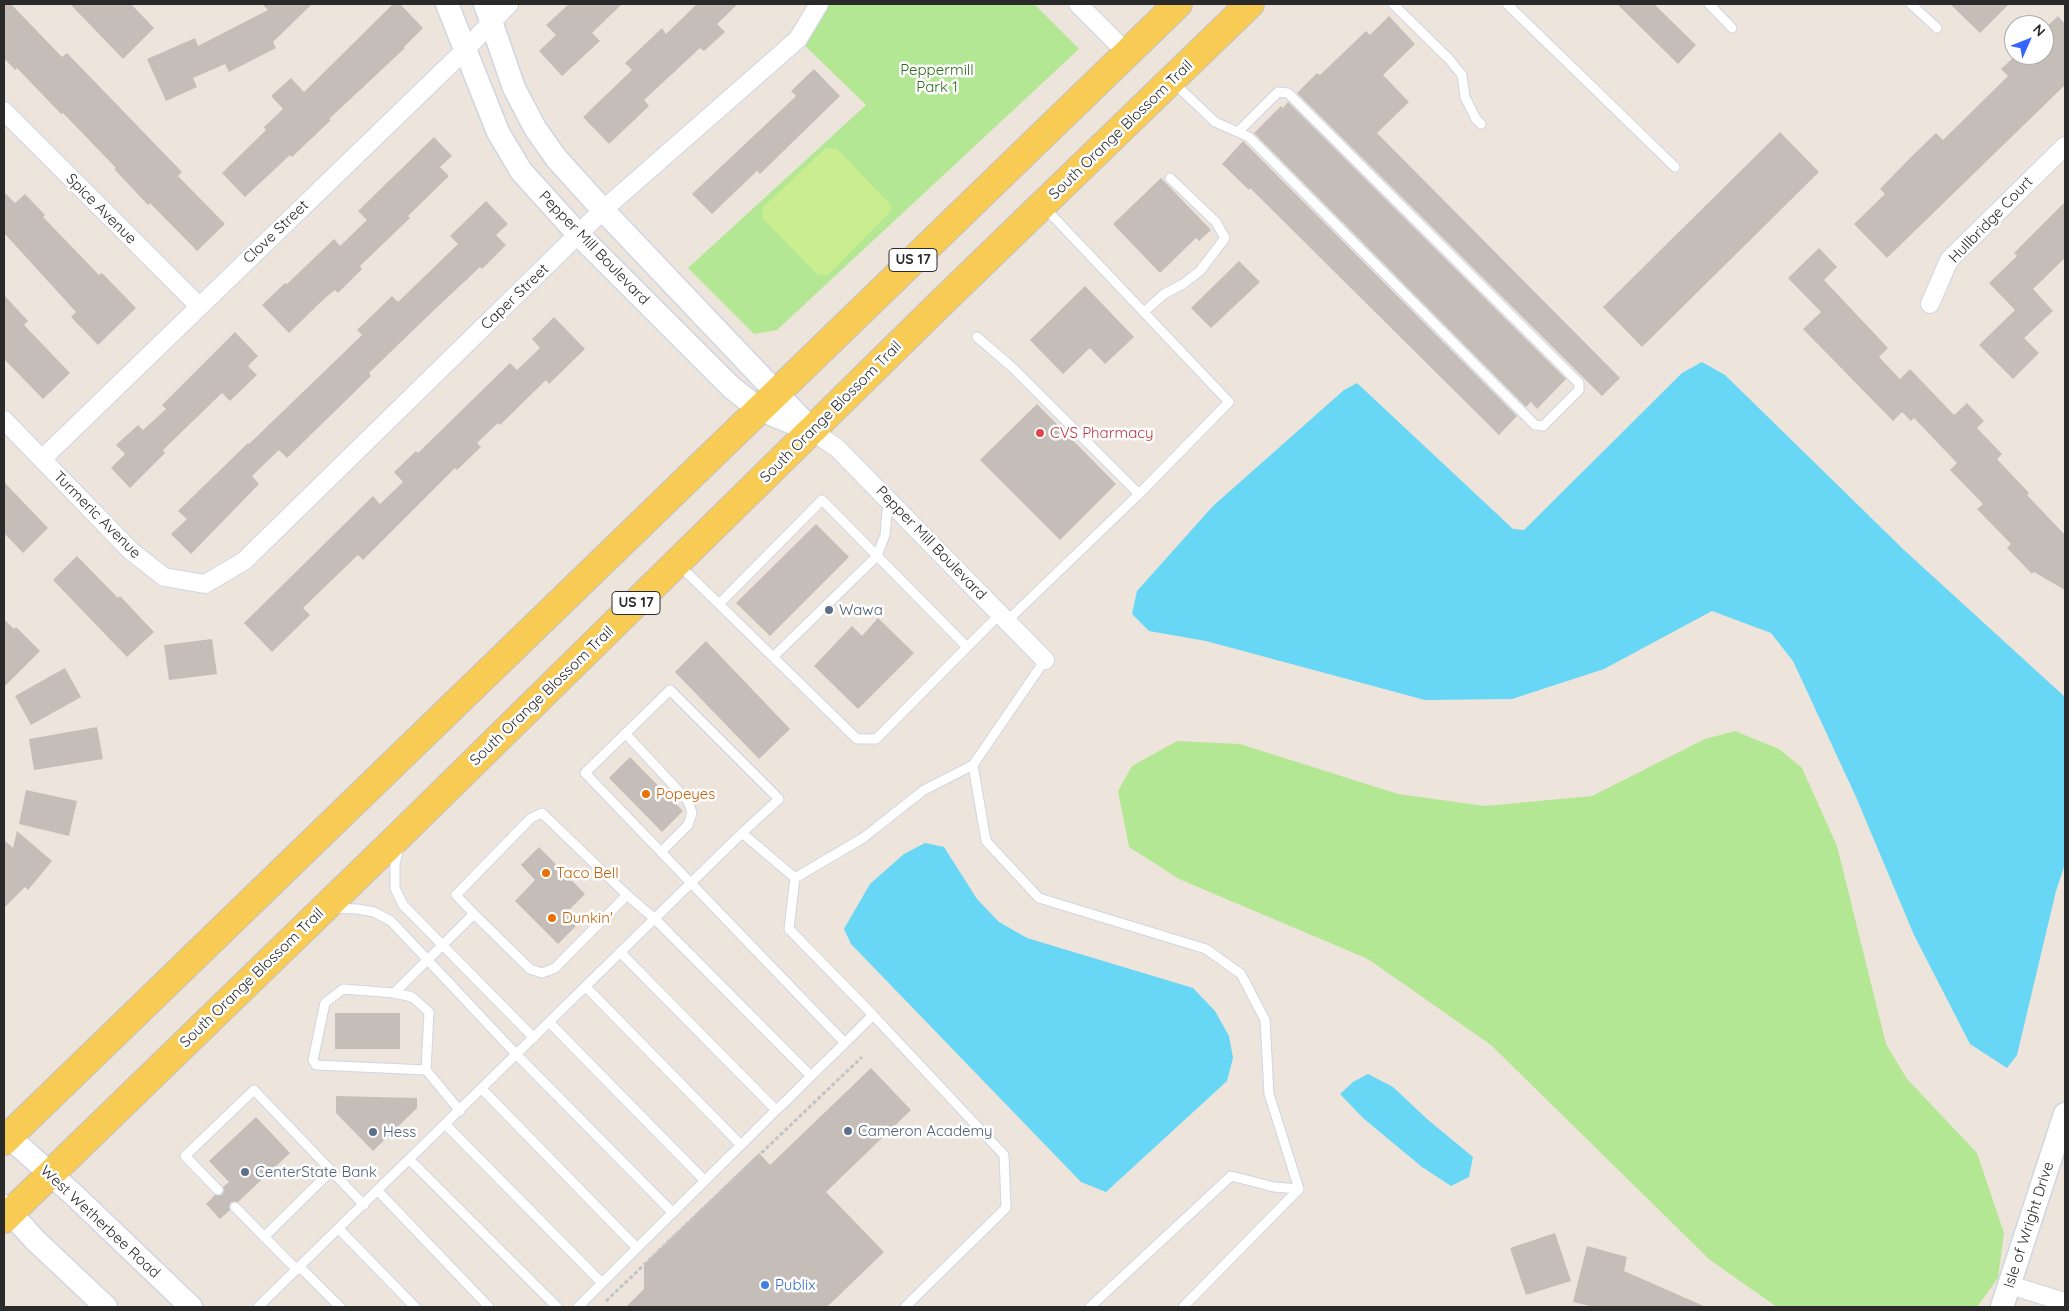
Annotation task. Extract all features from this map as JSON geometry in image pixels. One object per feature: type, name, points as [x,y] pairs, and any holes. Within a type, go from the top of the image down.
[{"type":"main road","name":"US 17","points":[[5,1137],[1178,4]]},
{"type":"main road","name":"South Orange Blossom Trail","points":[[6,1212],[50,1174],[402,833],[943,301],[1250,4]]},
{"type":"street","name":"Pepper Mill Boulevard","points":[[447,4],[498,132],[521,171],[578,234],[732,388],[768,400]]},
{"type":"street","name":"Clove Street","points":[[42,459],[198,306],[465,50],[488,12],[510,4]]},
{"type":"street","name":"Caper Street","points":[[205,584],[244,562],[603,210],[798,40],[819,4]]},
{"type":"street","points":[[1078,4],[1127,53]]},
{"type":"street","name":"Pepper Mill Boulevard","points":[[488,12],[514,88],[535,128],[556,158],[768,400],[837,448],[1045,660]]},
{"type":"street","name":"Spice Avenue","points":[[4,111],[198,306]]},
{"type":"street","name":"Hullbridge Court","points":[[1930,304],[1949,260],[2065,146]]},
{"type":"street","name":"Turmeric Avenue","points":[[4,420],[131,551],[164,577],[205,584]]},
{"type":"street","name":"Isle of Wright Drive","points":[[2002,1307],[2065,1114]]},
{"type":"street","name":"West Wetherbee Road","points":[[5,1137],[50,1174],[191,1307]]},
{"type":"street","points":[[6,1212],[106,1307]]},
{"type":"street","points":[[2010,1285],[2065,1302]]},
{"type":"lane","points":[[1393,4],[1449,58],[1462,75],[1465,97],[1476,119],[1481,124]]},
{"type":"lane","points":[[1507,4],[1675,167]]},
{"type":"lane","points":[[1709,4],[1732,28]]},
{"type":"lane","points":[[1912,4],[1937,28]]},
{"type":"lane","points":[[1171,80],[1215,122],[1238,132],[1249,136],[1535,425],[1543,426],[1579,390],[1579,383],[1288,93],[1278,92],[1238,132]]},
{"type":"lane","points":[[1144,312],[1164,294],[1183,284],[1200,271],[1225,238],[1216,222],[1170,178]]},
{"type":"lane","points":[[678,563],[856,739],[866,740],[876,738],[967,647],[1048,582],[1139,494],[1229,402],[1043,206]]},
{"type":"lane","points":[[977,337],[1013,368],[1139,494]]},
{"type":"lane","points":[[719,604],[822,500],[967,647]]},
{"type":"lane","points":[[773,657],[877,556],[885,535],[888,500]]},
{"type":"lane","points":[[795,878],[863,838],[924,790],[973,765],[1045,660]]},
{"type":"lane","points":[[258,1307],[482,1090],[534,1038],[550,1023],[692,882],[742,833],[779,799],[670,690],[584,773],[692,882],[845,1042]]},
{"type":"lane","points":[[625,733],[688,801],[692,813],[688,825],[662,852]]},
{"type":"lane","points":[[973,765],[986,841],[1039,898],[1206,949],[1242,974],[1265,1020],[1269,1094],[1299,1189]]},
{"type":"lane","points":[[627,895],[555,968],[542,973],[530,970],[456,895],[531,818],[542,813],[627,895],[655,919],[811,1076]]},
{"type":"lane","points":[[402,833],[395,864],[395,888],[404,904],[534,1038]]},
{"type":"lane","points":[[742,833],[795,878]]},
{"type":"lane","points":[[795,878],[789,929],[873,1015],[1004,1155],[1006,1208],[905,1307]]},
{"type":"lane","points":[[324,908],[357,909],[374,912],[391,921],[517,1055],[673,1213]]},
{"type":"lane","points":[[394,993],[474,914]]},
{"type":"lane","points":[[621,953],[776,1110]]},
{"type":"lane","points":[[586,987],[741,1146]]},
{"type":"lane","points":[[426,1070],[316,1065],[313,1060],[325,1003],[344,989],[394,993],[412,997],[429,1012],[426,1070],[460,1110]]},
{"type":"lane","points":[[578,1307],[873,1015]]},
{"type":"lane","points":[[550,1023],[705,1181]]},
{"type":"lane","points":[[218,1190],[185,1156],[254,1090],[364,1205]]},
{"type":"lane","points":[[482,1090],[637,1248]]},
{"type":"lane","points":[[446,1124],[602,1283]]},
{"type":"lane","points":[[410,1160],[556,1307]]},
{"type":"lane","points":[[264,1237],[331,1171]]},
{"type":"lane","points":[[1090,1307],[1231,1176],[1274,1187],[1299,1189]]},
{"type":"lane","points":[[1183,1307],[1299,1189]]},
{"type":"lane","points":[[378,1191],[488,1307]]},
{"type":"lane","points":[[235,1207],[264,1237],[340,1307]]},
{"type":"lane","points":[[339,1229],[416,1307]]},
{"type":"path","points":[[599,1307],[862,1056]]},
{"type":"green space","name":"Peppermill Park 1","points":[[826,4],[1034,4],[1079,49],[777,330],[754,334],[688,268],[866,105],[798,39]]},
{"type":"green space","points":[[826,148],[837,149],[890,204],[890,212],[828,275],[818,275],[763,219],[763,207]]},
{"type":"green space","points":[[1735,731],[1779,749],[1802,768],[1837,846],[1886,1044],[1907,1079],[1977,1153],[2004,1233],[1998,1278],[1977,1307],[1777,1307],[1710,1260],[1491,1045],[1368,959],[1179,879],[1129,847],[1118,791],[1132,766],[1177,741],[1240,744],[1398,794],[1485,806],[1592,796],[1705,739]]},
{"type":"water","points":[[1702,362],[1725,375],[1904,550],[2065,697],[2065,864],[2056,891],[2017,1055],[2007,1068],[1970,1044],[1914,935],[1856,797],[1793,661],[1771,633],[1712,611],[1604,669],[1512,699],[1425,700],[1206,641],[1149,631],[1132,614],[1137,591],[1213,506],[1344,390],[1357,383],[1513,529],[1524,530],[1682,373]]},
{"type":"water","points":[[925,843],[944,847],[977,899],[999,922],[1027,938],[1193,988],[1215,1011],[1229,1036],[1233,1058],[1227,1081],[1106,1192],[1081,1182],[851,944],[844,929],[870,884],[904,854]]},
{"type":"water","points":[[1368,1074],[1393,1087],[1427,1119],[1473,1157],[1469,1177],[1451,1186],[1422,1167],[1363,1118],[1340,1094],[1353,1082]]},
{"type":"building","points":[[4,4],[11,4],[62,57],[67,53],[182,172],[178,176],[225,224],[197,251],[150,203],[148,205],[114,169],[116,168],[63,113],[61,114],[17,68],[15,70],[4,58]]},
{"type":"building","points":[[70,4],[131,4],[154,28],[123,59]]},
{"type":"building","points":[[262,4],[312,4],[273,42],[276,48],[229,72],[225,64],[193,78],[197,87],[166,101],[147,59],[195,38],[198,46],[268,10]]},
{"type":"building","points":[[393,4],[400,4],[423,28],[405,48],[329,119],[331,120],[292,157],[290,155],[245,197],[222,173],[266,130],[264,127],[283,109],[271,96],[291,78],[304,92]]},
{"type":"building","points":[[569,4],[622,4],[592,33],[600,41],[562,76],[539,51],[556,35],[546,25]]},
{"type":"building","points":[[697,4],[738,4],[717,24],[725,32],[704,51],[700,48],[644,100],[649,106],[609,144],[583,117],[632,70],[625,63],[662,28],[666,34]]},
{"type":"building","points":[[1617,4],[1654,4],[1696,45],[1678,64]]},
{"type":"building","points":[[1950,4],[2009,4],[1980,33]]},
{"type":"building","points":[[1389,16],[1415,44],[1383,75],[1409,102],[1377,133],[1620,378],[1602,396],[1297,93],[1317,73],[1320,75],[1366,31],[1370,35]]},
{"type":"building","points":[[2058,16],[2065,24],[2065,85],[1887,258],[1854,224],[1885,194],[1880,189],[1936,133],[1943,140],[2008,76],[2001,69],[2005,65],[2054,65],[2054,20]]},
{"type":"building","points":[[814,69],[840,96],[760,174],[757,171],[712,214],[692,194],[796,96],[791,91]]},
{"type":"building","points":[[1288,102],[1566,379],[1537,409],[1531,402],[1526,407],[1254,133],[1281,106],[1283,108]]},
{"type":"building","points":[[1780,132],[1819,172],[1642,347],[1603,307]]},
{"type":"building","points":[[434,137],[452,156],[440,167],[449,176],[408,216],[410,218],[360,266],[362,269],[338,293],[335,290],[325,298],[289,333],[262,305],[334,239],[340,246],[367,220],[358,211]]},
{"type":"building","points":[[1243,141],[1517,416],[1499,435],[1250,188],[1249,190],[1222,164]]},
{"type":"building","points":[[1161,178],[1211,230],[1199,241],[1196,238],[1160,273],[1113,224]]},
{"type":"building","points":[[4,192],[15,203],[25,194],[45,215],[43,217],[99,275],[102,273],[136,308],[98,345],[71,317],[76,312],[4,233]]},
{"type":"building","points":[[486,201],[508,224],[496,235],[506,245],[482,269],[480,267],[369,373],[371,376],[287,458],[279,450],[252,476],[259,484],[191,554],[171,534],[187,519],[178,511],[362,335],[357,330],[392,296],[398,302],[458,244],[450,236]]},
{"type":"building","points":[[2065,202],[2065,258],[2033,289],[2053,311],[2024,338],[2039,353],[2013,379],[1979,345],[2015,310],[1989,283],[2017,256],[2014,253]]},
{"type":"building","points":[[1819,248],[1837,267],[1824,280],[1888,348],[1879,357],[1900,379],[1910,369],[1954,415],[1967,403],[1984,421],[1977,428],[2002,454],[1997,459],[2029,493],[2027,495],[2065,535],[2065,590],[2034,572],[2032,574],[2007,548],[2011,544],[1977,509],[1983,504],[1950,470],[1957,463],[1914,418],[1911,421],[1902,412],[1893,421],[1803,329],[1821,312],[1788,278]]},
{"type":"building","points":[[1239,261],[1260,282],[1211,328],[1191,308]]},
{"type":"building","points":[[1085,286],[1134,337],[1105,364],[1090,348],[1063,374],[1030,340]]},
{"type":"building","points":[[4,295],[28,321],[24,325],[70,373],[43,399],[4,359]]},
{"type":"building","points":[[554,317],[585,349],[549,384],[546,380],[500,425],[498,423],[477,443],[481,447],[457,470],[455,468],[363,560],[358,555],[303,608],[310,615],[272,652],[244,623],[373,496],[380,504],[403,482],[394,472],[416,451],[418,453],[510,363],[517,370],[540,348],[532,339]]},
{"type":"building","points":[[235,332],[258,356],[248,366],[257,375],[230,401],[222,393],[163,450],[165,453],[130,488],[111,468],[125,454],[116,445],[138,425],[143,430],[166,409],[162,405]]},
{"type":"building","name":"CVS Pharmacy","points":[[1037,404],[1116,484],[1060,540],[980,460]]},
{"type":"building","points":[[4,482],[48,528],[23,553],[4,533]]},
{"type":"building","points":[[816,524],[849,557],[770,636],[736,603]]},
{"type":"building","points":[[77,556],[118,598],[120,596],[154,632],[127,657],[53,580]]},
{"type":"building","points":[[878,618],[914,653],[858,709],[814,666],[852,626],[862,636]]},
{"type":"building","points":[[4,619],[14,629],[16,627],[40,651],[4,687]]},
{"type":"building","points":[[212,639],[217,674],[169,680],[164,645]]},
{"type":"building","points":[[706,641],[790,729],[759,759],[675,672]]},
{"type":"building","points":[[65,668],[81,697],[31,725],[15,696]]},
{"type":"building","points":[[97,727],[103,759],[34,770],[29,739]]},
{"type":"building","name":"Popeyes","points":[[630,757],[683,811],[662,832],[609,778]]},
{"type":"building","points":[[26,790],[77,801],[69,836],[19,824]]},
{"type":"building","points":[[17,831],[52,861],[28,890],[25,887],[4,908],[4,840],[13,848]]},
{"type":"building","points":[[539,847],[585,894],[567,912],[578,924],[558,944],[515,901],[535,880],[521,865]]},
{"type":"building","points":[[335,1013],[400,1013],[400,1049],[335,1049]]},
{"type":"building","points":[[871,1068],[911,1110],[826,1192],[884,1252],[827,1307],[626,1307],[644,1289],[644,1264],[759,1153],[770,1165]]},
{"type":"building","name":"Hess","points":[[336,1096],[417,1098],[417,1108],[373,1151],[336,1113]]},
{"type":"building","name":"CenterState Bank","points":[[256,1117],[290,1153],[238,1202],[231,1202],[230,1210],[220,1219],[206,1204],[215,1195],[222,1195],[223,1187],[229,1182],[209,1161]]},
{"type":"building","points":[[1555,1233],[1571,1281],[1526,1295],[1510,1248]]},
{"type":"building","points":[[1587,1246],[1627,1257],[1624,1271],[1706,1307],[1594,1307],[1573,1302]]},
{"type":"place","name":"CVS Pharmacy","points":[[1040,433]]},
{"type":"place","name":"Wawa","points":[[829,610]]},
{"type":"place","name":"Popeyes","points":[[646,794]]},
{"type":"place","name":"Taco Bell","points":[[546,873]]},
{"type":"place","name":"Dunkin'","points":[[552,918]]},
{"type":"place","name":"Cameron Academy","points":[[848,1131]]},
{"type":"place","name":"Hess","points":[[373,1132]]},
{"type":"place","name":"CenterState Bank","points":[[245,1172]]},
{"type":"place","name":"Publix","points":[[765,1285]]}]
